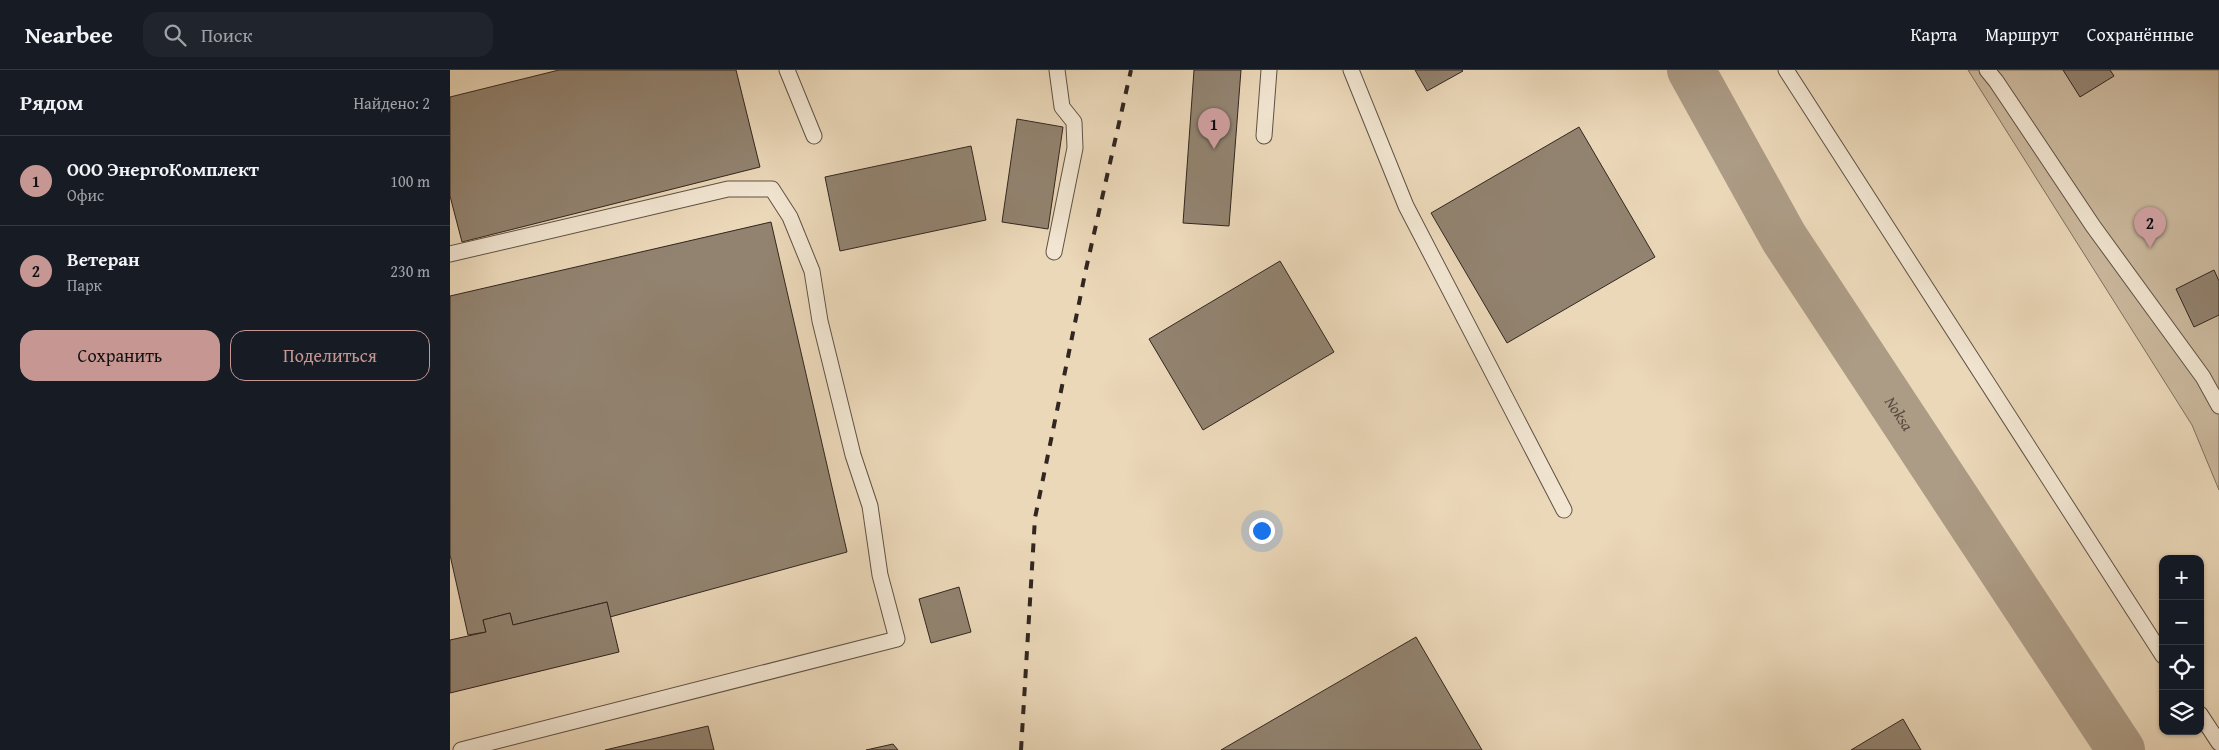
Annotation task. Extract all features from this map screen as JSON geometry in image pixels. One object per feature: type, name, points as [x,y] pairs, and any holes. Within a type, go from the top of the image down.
[{"type":"lane","points":[[787,70],[814,136]]},
{"type":"lane","points":[[1054,252],[1075,148],[1074,122],[1062,106],[1057,70]]},
{"type":"lane","points":[[1264,136],[1269,70]]},
{"type":"lane","points":[[1351,70],[1406,206],[1564,510]]},
{"type":"lane","points":[[1786,70],[2159,650]]},
{"type":"lane","points":[[1987,70],[2092,226],[2203,377],[2219,406]]},
{"type":"lane","points":[[450,254],[728,189],[772,189],[790,217],[812,271],[820,321],[853,456],[870,506],[880,575],[897,639],[461,750]]},
{"type":"lane","points":[[2204,720],[2219,743]]},
{"type":"shaded area","points":[[1968,70],[2219,70],[2219,490],[2192,425]]},
{"type":"building","points":[[559,70],[736,70],[760,167],[462,242],[450,196],[450,97]]},
{"type":"building","points":[[1194,70],[1241,70],[1229,226],[1183,223]]},
{"type":"building","points":[[1415,70],[1462,70],[1463,71],[1427,91]]},
{"type":"building","points":[[2063,70],[2110,70],[2114,76],[2080,97]]},
{"type":"building","points":[[1017,119],[1063,127],[1048,229],[1002,222]]},
{"type":"building","points":[[1579,127],[1655,257],[1507,343],[1431,213]]},
{"type":"building","points":[[971,146],[986,220],[840,251],[825,177]]},
{"type":"building","points":[[771,222],[847,552],[610,617],[607,602],[513,625],[510,613],[483,620],[486,632],[468,635],[450,555],[450,296]]},
{"type":"building","points":[[1280,261],[1334,352],[1203,430],[1149,339]]},
{"type":"building","points":[[2214,270],[2219,281],[2219,315],[2194,327],[2176,289]]},
{"type":"building","points":[[959,587],[971,632],[931,643],[919,599]]},
{"type":"building","points":[[607,602],[619,652],[450,693],[450,640],[486,632],[483,620],[510,613],[513,625]]},
{"type":"building","points":[[1416,637],[1482,750],[1221,750]]},
{"type":"building","points":[[1903,719],[1921,750],[1851,750]]},
{"type":"building","points":[[708,726],[714,750],[605,750]]},
{"type":"building","points":[[893,744],[898,750],[866,750]]},
{"type":"waterway","name":"Noksa","points":[[1691,70],[1784,238],[2121,750]]},
{"type":"railway","points":[[1021,750],[1035,518],[1086,269],[1131,70]]},
{"type":"place","name":"ООО ЭнергоКомплект","points":[[1214,149]]},
{"type":"place","name":"Ветеран","points":[[2150,248]]}]
